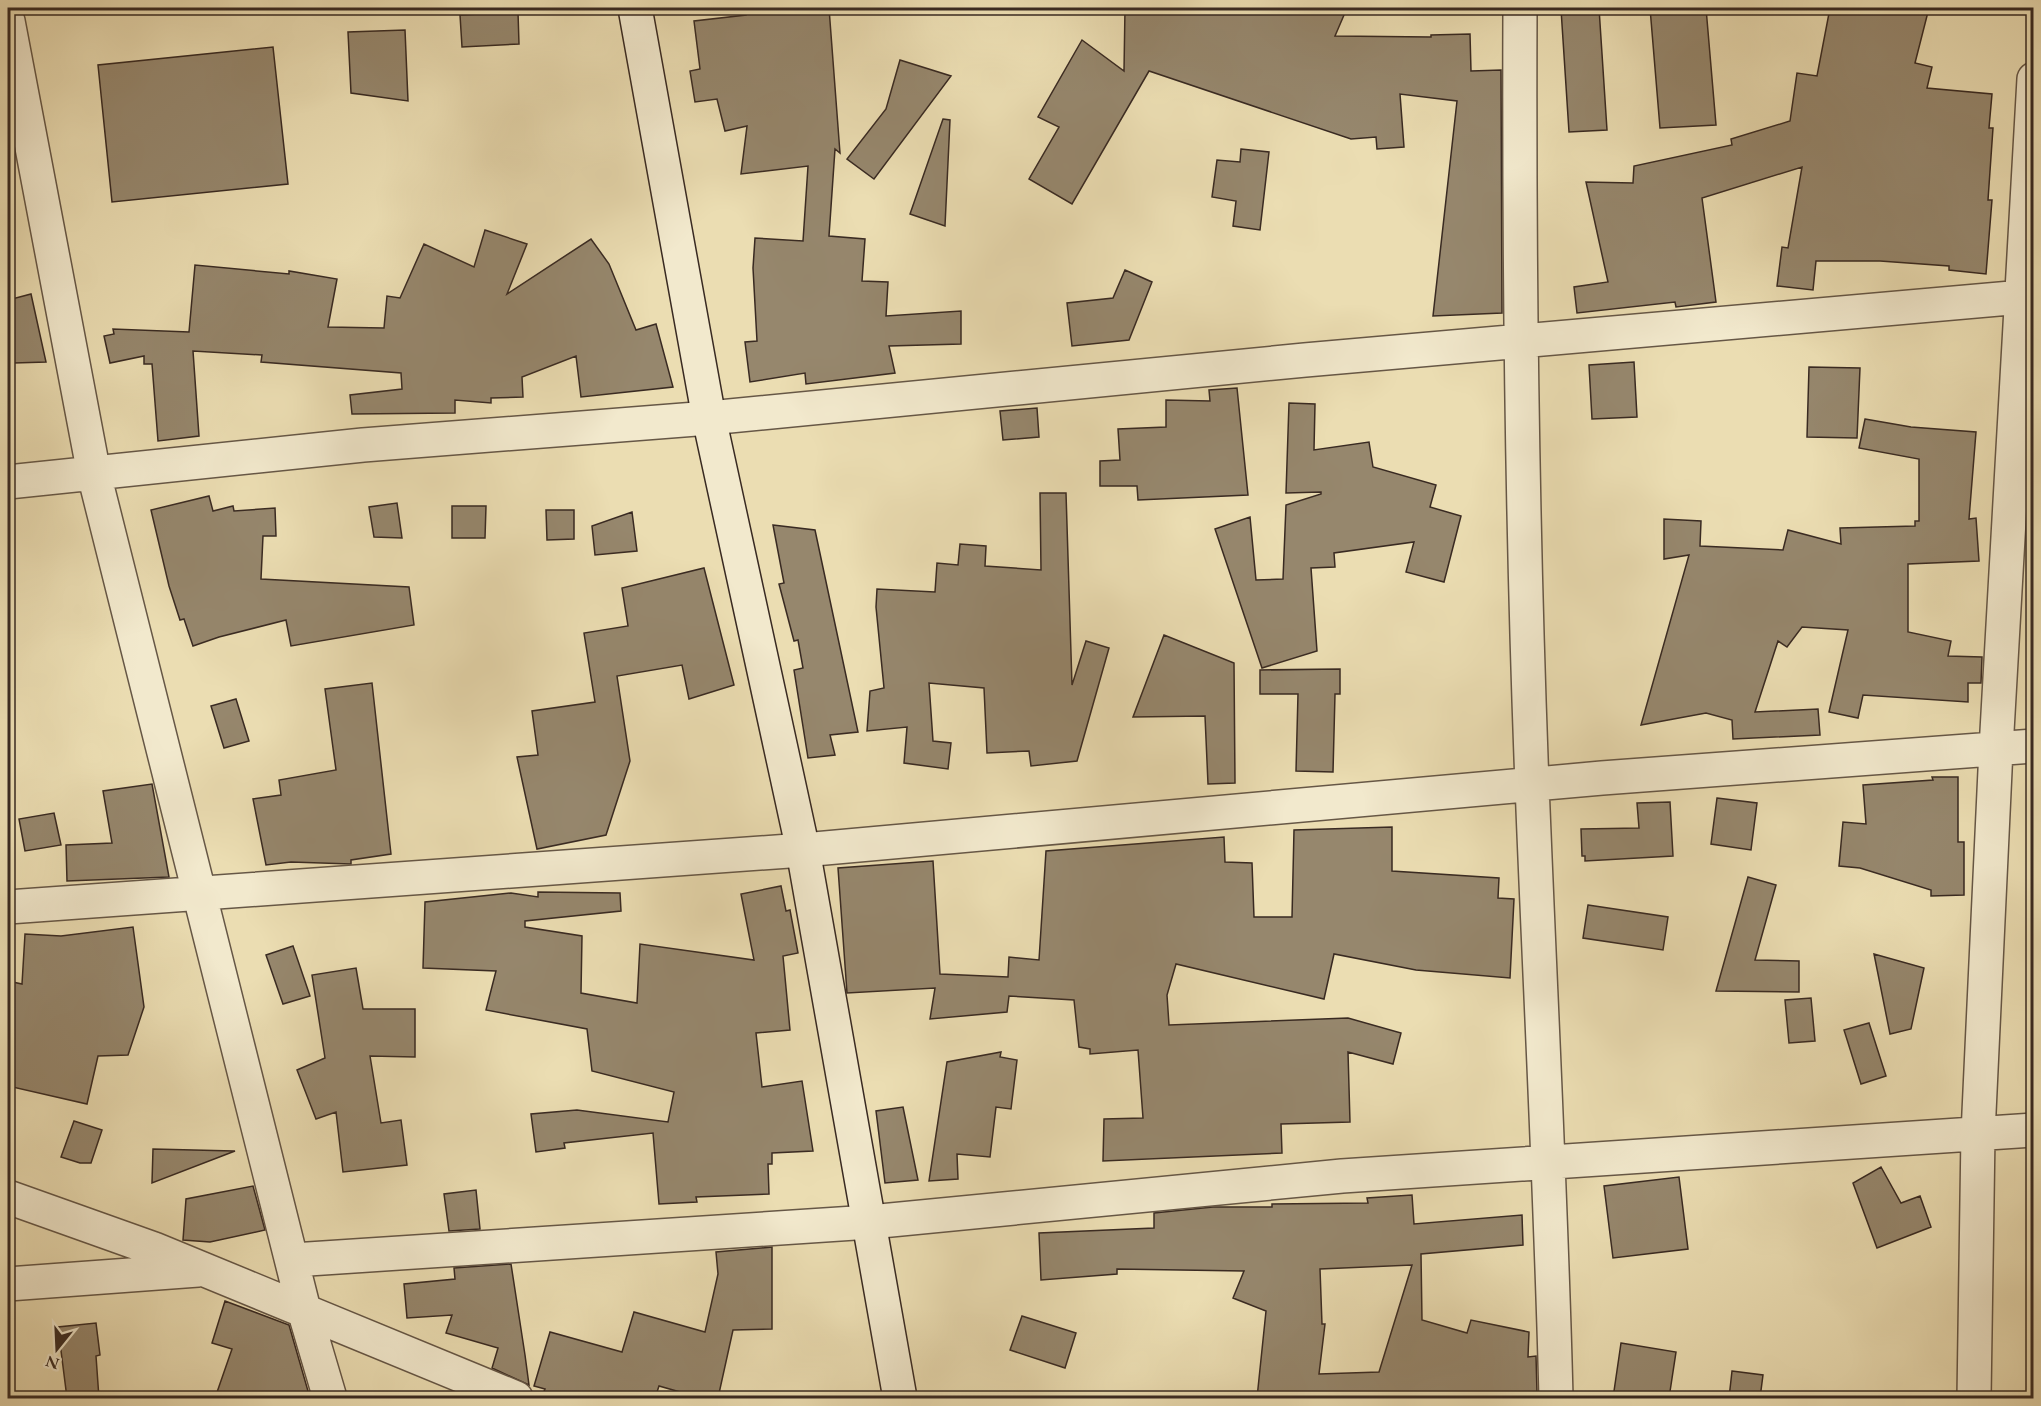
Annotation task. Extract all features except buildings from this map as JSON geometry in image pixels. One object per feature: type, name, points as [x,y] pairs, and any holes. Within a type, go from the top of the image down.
[{"type":"street","points":[[635,8],[709,418],[803,850],[900,1398]]},
{"type":"street","points":[[1520,8],[1519,340],[1532,784],[1550,1162],[1556,1398]]},
{"type":"street","points":[[8,21],[94,474],[304,1310],[330,1398]]},
{"type":"street","points":[[1974,1398],[1978,1134],[1996,749],[2028,297],[2034,79]]},
{"type":"street","points":[[8,482],[363,445],[709,418],[1519,340],[2028,297]]},
{"type":"street","points":[[8,907],[803,850],[1532,784],[2034,746]]},
{"type":"street","points":[[293,1260],[870,1222],[1342,1176],[2034,1130]]},
{"type":"street","points":[[8,1197],[206,1270],[516,1398]]},
{"type":"street","points":[[8,1284],[206,1270]]}]
